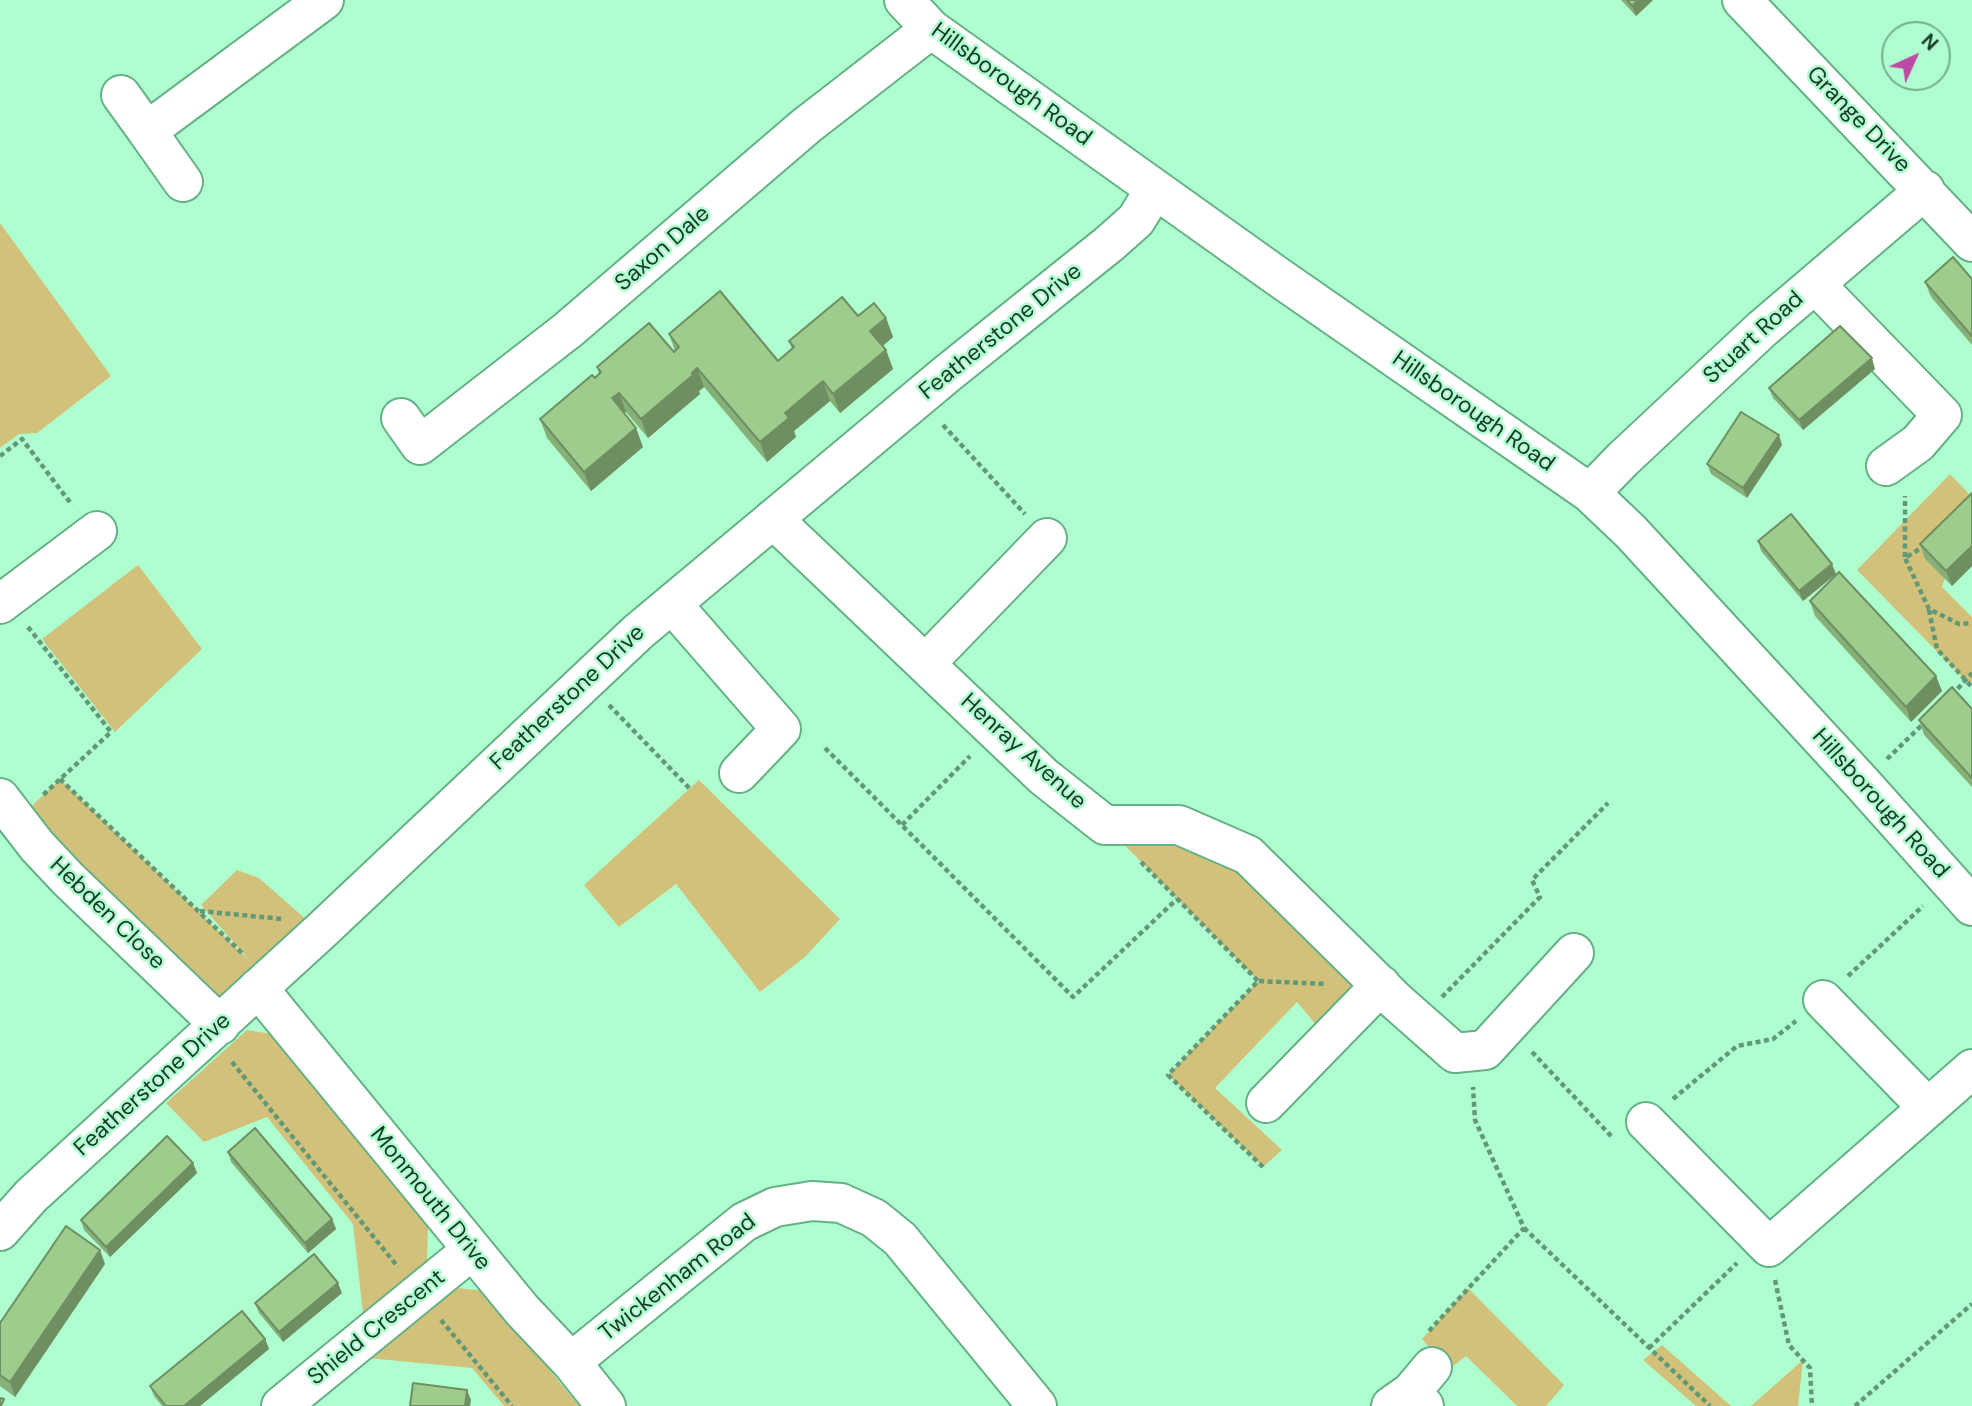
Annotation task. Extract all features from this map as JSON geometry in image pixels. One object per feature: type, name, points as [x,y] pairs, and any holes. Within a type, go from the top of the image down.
[{"type":"street","points":[[147,131],[324,0]]},
{"type":"street","name":"Hillsborough Road","points":[[904,0],[931,29],[1590,493],[1631,532],[1972,905]]},
{"type":"street","name":"Grange Drive","points":[[1742,0],[1972,242]]},
{"type":"street","name":"Saxon Dale","points":[[401,418],[420,445],[568,330],[806,126],[931,29]]},
{"type":"street","points":[[121,95],[183,182]]},
{"type":"street","name":"Featherstone Drive","points":[[0,1230],[32,1196],[322,930],[638,632],[918,398],[1109,244],[1136,219],[1155,189]]},
{"type":"street","name":"Stuart Road","points":[[1590,493],[1752,339],[1925,190]]},
{"type":"street","points":[[1815,284],[1942,415],[1918,443],[1895,459]]},
{"type":"street","name":"Henray Avenue","points":[[773,519],[1044,777],[1105,825],[1179,825],[1248,855],[1455,1053],[1470,1051]]},
{"type":"street","points":[[3,601],[97,531]]},
{"type":"street","points":[[926,663],[1047,538]]},
{"type":"street","points":[[672,604],[781,729],[739,773]]},
{"type":"street","name":"Hebden Close","points":[[8,809],[37,846],[214,1030]]},
{"type":"street","points":[[1470,1051],[1485,1050],[1574,953]]},
{"type":"street","name":"Monmouth Drive","points":[[263,984],[472,1250],[522,1310],[571,1362],[606,1406]]},
{"type":"street","points":[[1823,1000],[1928,1108]]},
{"type":"street","points":[[1266,1103],[1399,1002]]},
{"type":"street","points":[[1646,1122],[1765,1243],[1876,1154],[1972,1069]]},
{"type":"street","name":"Twickenham Road","points":[[571,1362],[744,1222],[775,1207],[812,1201],[841,1203],[874,1218],[900,1239],[1037,1406]]},
{"type":"street","name":"Shield Crescent","points":[[281,1406],[472,1250]]},
{"type":"path","points":[[918,398],[1047,538]]},
{"type":"path","points":[[0,456],[22,439],[74,507],[63,515]]},
{"type":"path","points":[[1895,459],[1905,558],[1929,609],[1937,649],[1972,687]]},
{"type":"path","points":[[1905,558],[1934,537]]},
{"type":"path","points":[[3,601],[111,732],[60,779],[8,809]]},
{"type":"path","points":[[1929,609],[1959,624],[1972,623]]},
{"type":"path","points":[[1947,700],[1972,673]]},
{"type":"path","points":[[587,682],[690,789]]},
{"type":"path","points":[[1862,783],[1928,719]]},
{"type":"path","points":[[902,825],[995,730]]},
{"type":"path","points":[[825,748],[1073,997],[1177,899]]},
{"type":"path","points":[[60,779],[199,911],[263,984]]},
{"type":"path","points":[[1105,825],[1258,981],[1399,1002],[1540,897],[1532,880],[1608,803]]},
{"type":"path","points":[[199,911],[309,922],[322,930]]},
{"type":"path","points":[[1258,981],[1168,1075],[1263,1167]]},
{"type":"path","points":[[214,1030],[419,1293],[512,1406]]},
{"type":"path","points":[[1470,1051],[1475,1120],[1524,1228],[1708,1404]]},
{"type":"path","points":[[1416,1382],[1524,1228]]},
{"type":"path","points":[[1649,1348],[1765,1243],[1789,1345],[1810,1368],[1812,1406]]},
{"type":"path","points":[[1855,1406],[1972,1304]]},
{"type":"path","points":[[1700,1406],[1708,1404]]},
{"type":"shaded area","points":[[0,223],[111,376],[37,433],[19,434],[0,448]]},
{"type":"shaded area","points":[[1950,474],[1972,497],[1942,587],[1972,617],[1972,682],[1969,684],[1857,570]]},
{"type":"shaded area","points":[[138,565],[202,649],[115,732],[42,639]]},
{"type":"shaded area","points":[[60,779],[250,961],[201,905],[237,870],[259,878],[309,922],[220,1025],[17,820]]},
{"type":"shaded area","points":[[699,780],[840,919],[805,957],[760,992],[676,884],[619,927],[584,885]]},
{"type":"shaded area","points":[[1105,825],[1179,825],[1381,985],[1328,1039],[1297,1002],[1215,1088],[1282,1150],[1263,1167],[1168,1075],[1258,981]]},
{"type":"shaded area","points":[[247,1030],[272,1034],[428,1227],[427,1260],[448,1287],[485,1291],[579,1406],[504,1406],[472,1368],[368,1358],[353,1224],[267,1117],[204,1142],[166,1103]]},
{"type":"shaded area","points":[[1468,1288],[1564,1385],[1546,1406],[1517,1406],[1466,1356],[1448,1370],[1422,1339]]},
{"type":"shaded area","points":[[1662,1345],[1731,1406],[1696,1406],[1643,1360]]},
{"type":"shaded area","points":[[1803,1360],[1798,1406],[1751,1406]]},
{"type":"building","points":[[1627,0],[1638,0],[1632,6]]},
{"type":"building","points":[[1953,257],[1972,279],[1972,336],[1925,282]]},
{"type":"building","points":[[720,291],[778,361],[794,347],[789,341],[842,297],[858,316],[874,303],[886,318],[870,331],[886,350],[833,394],[823,381],[785,413],[789,418],[760,442],[697,368],[693,375],[641,419],[619,393],[612,398],[636,428],[584,472],[540,419],[592,375],[595,378],[601,372],[597,367],[649,323],[674,352],[679,347],[669,334]]},
{"type":"building","points":[[1840,326],[1872,358],[1799,420],[1769,388]]},
{"type":"building","points":[[1741,412],[1779,435],[1743,488],[1707,464]]},
{"type":"building","points":[[1972,493],[1972,546],[1946,571],[1920,544]]},
{"type":"building","points":[[1791,514],[1832,564],[1799,591],[1758,541]]},
{"type":"building","points":[[1839,572],[1936,676],[1906,707],[1810,601]]},
{"type":"building","points":[[1952,687],[1972,709],[1972,778],[1919,720]]},
{"type":"building","points":[[255,1128],[332,1219],[305,1243],[228,1152]]},
{"type":"building","points":[[167,1136],[193,1163],[106,1247],[81,1220]]},
{"type":"building","points":[[66,1226],[100,1250],[10,1382],[0,1375],[0,1323]]},
{"type":"building","points":[[314,1254],[338,1283],[279,1332],[255,1303]]},
{"type":"building","points":[[242,1311],[265,1339],[184,1406],[166,1406],[150,1386]]},
{"type":"building","points":[[413,1383],[467,1390],[465,1406],[410,1406]]}]
